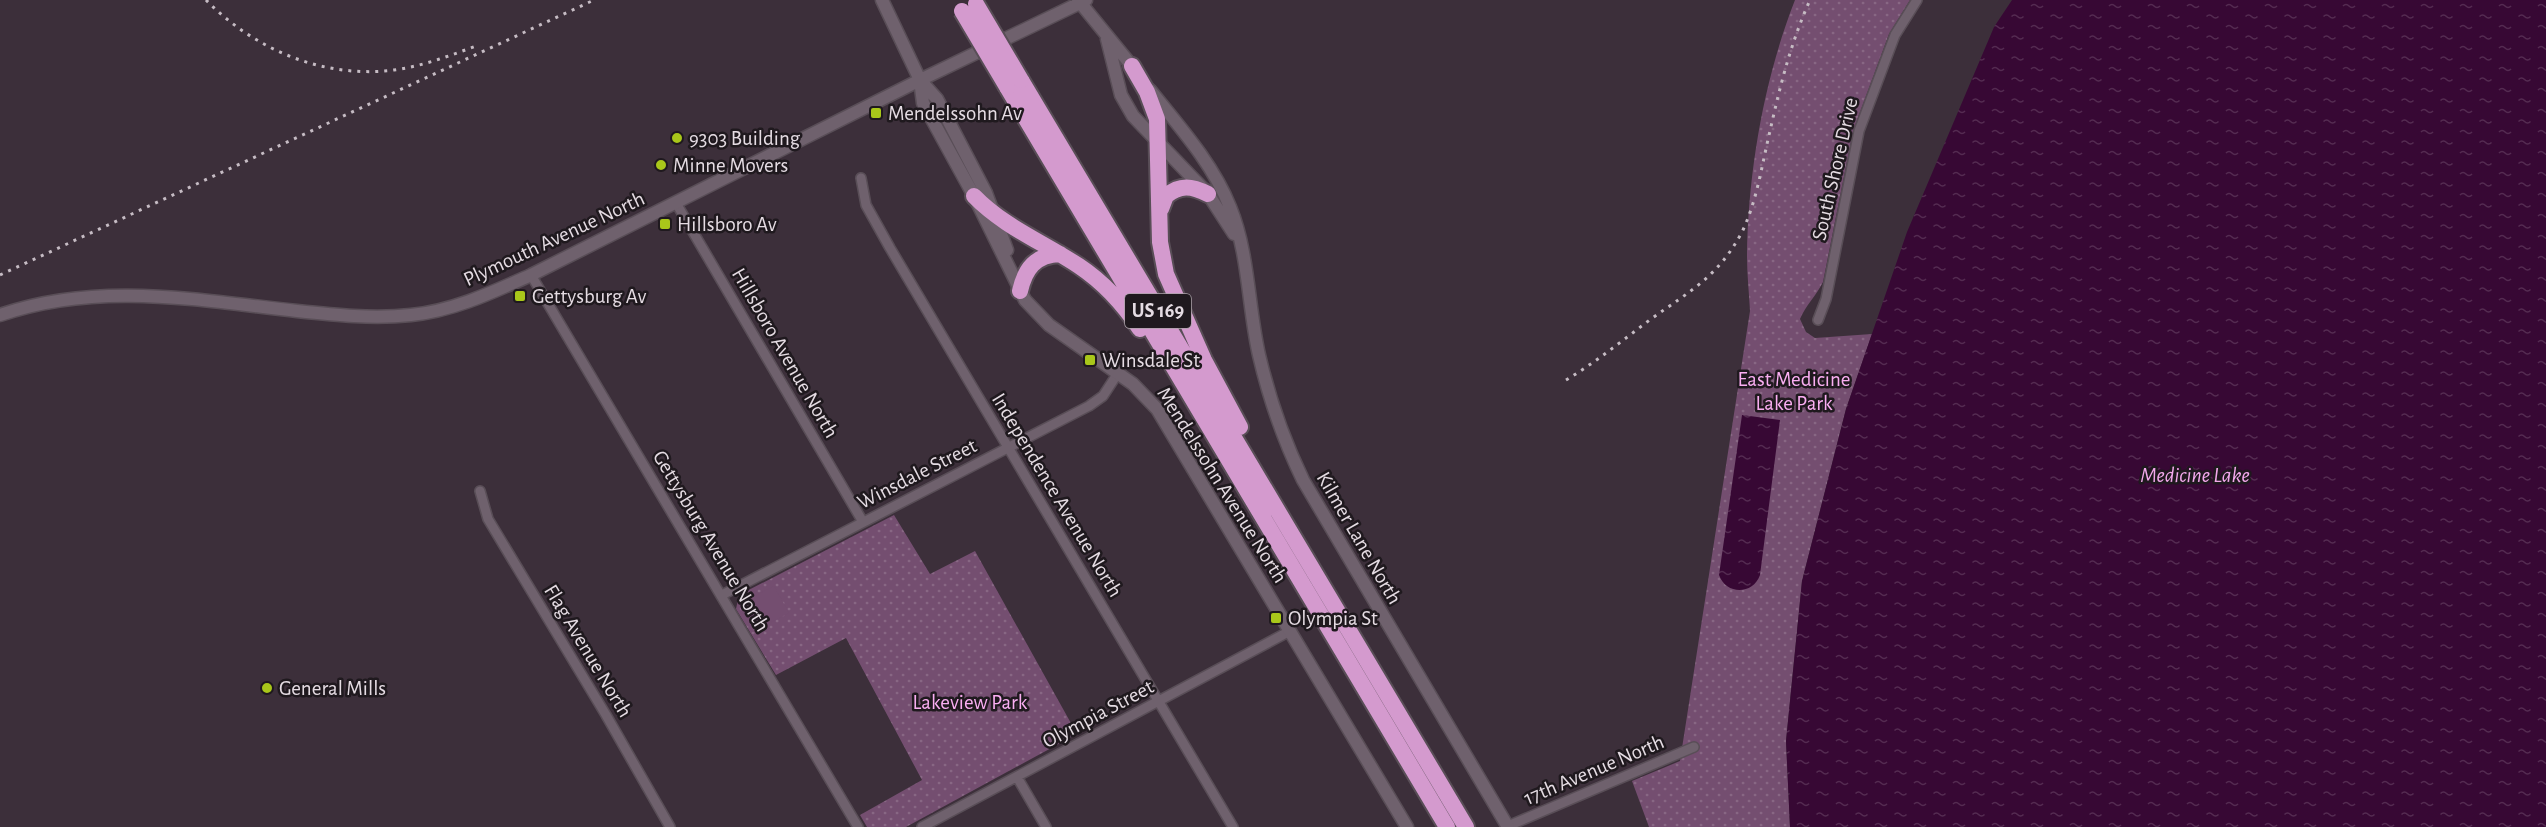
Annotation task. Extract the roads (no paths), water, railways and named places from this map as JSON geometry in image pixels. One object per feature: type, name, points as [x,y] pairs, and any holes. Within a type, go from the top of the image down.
[{"type":"highway","name":"US 169","points":[[967,4],[1296,541],[1466,827]]},
{"type":"highway","points":[[1132,66],[1154,106],[1160,145],[1159,218],[1163,260],[1173,295],[1296,541]]},
{"type":"highway","name":"US 169","points":[[1014,83],[1227,457],[1447,827]]},
{"type":"highway","points":[[1159,218],[1162,203],[1171,192],[1189,187],[1208,194]]},
{"type":"highway","points":[[974,196],[995,215],[1088,272],[1119,302],[1227,457]]},
{"type":"highway","points":[[1020,291],[1024,276],[1035,262],[1048,254],[1060,254]]},
{"type":"street","name":"Mendelssohn Avenue North","points":[[882,0],[921,80],[937,99],[986,193],[1020,291]]},
{"type":"street","name":"South Shore Drive","points":[[1818,320],[1826,299],[1859,130],[1895,35],[1917,0]]},
{"type":"street","name":"Plymouth Avenue North","points":[[0,315],[37,303],[112,294],[149,295],[355,316],[413,315],[472,300],[531,275],[1082,1]]},
{"type":"street","name":"Kilmer Lane North","points":[[1082,1],[1106,36],[1132,66],[1212,172],[1231,208],[1259,355],[1279,424],[1295,464],[1317,506],[1508,826]]},
{"type":"street","name":"Kilmer Lane North","points":[[1106,36],[1121,95],[1133,116],[1208,194],[1239,242]]},
{"type":"street","name":"Mendelssohn Avenue North","points":[[921,80],[923,103],[974,196],[1025,300],[1049,325],[1134,384],[1157,408],[1407,827]]},
{"type":"street","name":"Independence Avenue North","points":[[861,178],[866,205],[885,239],[1233,827]]},
{"type":"street","name":"Hillsboro Avenue North","points":[[676,203],[863,522]]},
{"type":"street","name":"Gettysburg Avenue North","points":[[531,275],[858,827]]},
{"type":"street","name":"Winsdale Street","points":[[722,595],[1089,406],[1103,396],[1118,373]]},
{"type":"street","name":"Flag Avenue North","points":[[480,491],[488,519],[606,715],[670,827]]},
{"type":"street","name":"Olympia Street","points":[[922,827],[1290,632]]},
{"type":"street","name":"17th Avenue North","points":[[1508,826],[1694,747]]},
{"type":"street","points":[[1017,777],[1046,827]]},
{"type":"water","name":"Medicine Lake","points":[[2012,0],[2546,0],[2546,827],[1790,827],[1786,741],[1802,581],[1846,409],[1907,232],[1994,27]]},
{"type":"water","points":[[1742,415],[1780,420],[1760,575],[1752,586],[1739,590],[1727,586],[1719,575]]},
{"type":"railway","points":[[206,0],[225,18],[269,46],[292,57],[342,70],[368,72],[416,66],[479,45]]},
{"type":"railway","points":[[0,275],[594,0]]},
{"type":"railway","points":[[1566,380],[1691,291],[1713,272],[1733,248],[1752,208],[1787,64],[1810,0]]},
{"type":"place","name":"Mendelssohn Av","points":[[876,113]]},
{"type":"place","name":"9303 Building","points":[[677,138]]},
{"type":"place","name":"Minne Movers","points":[[661,165]]},
{"type":"place","name":"Hillsboro Av","points":[[665,224]]},
{"type":"place","name":"Gettysburg Av","points":[[520,296]]},
{"type":"place","name":"Winsdale St","points":[[1090,360]]},
{"type":"place","name":"Olympia St","points":[[1276,618]]},
{"type":"place","name":"General Mills","points":[[267,688]]},
{"type":"park label","name":"East Medicine Lake Park","points":[[1794,391]]},
{"type":"park label","name":"Lakeview Park","points":[[970,702]]}]
